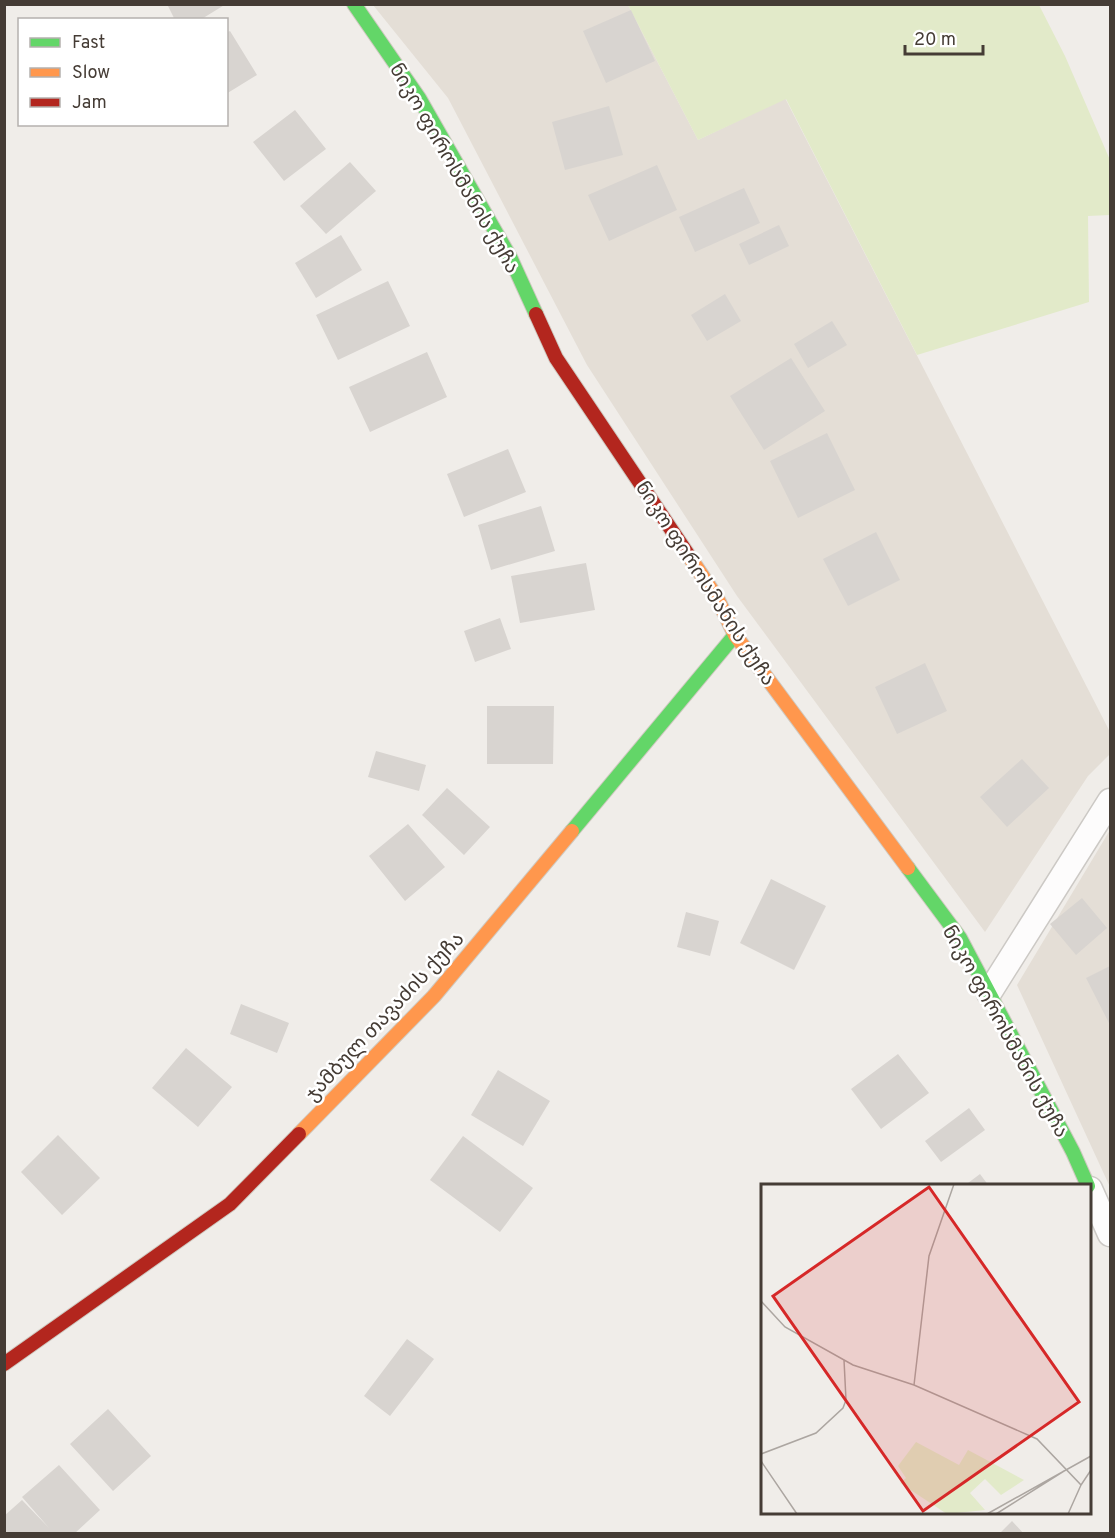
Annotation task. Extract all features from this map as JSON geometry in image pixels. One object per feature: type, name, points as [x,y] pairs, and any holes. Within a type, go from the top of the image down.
[{"type":"street","name":"ნიკო ფიროსმანის ქუჩა","points":[[354,4],[418,98],[510,257],[556,358],[717,598],[735,635],[960,938],[1088,1184]]},
{"type":"street","name":"ჯამბულ თავაძის ქუჩა","points":[[4,1364],[230,1204],[434,996],[735,635]]},
{"type":"street","points":[[989,993],[1110,801]]},
{"type":"street","name":"ნიკო ფიროსმანის ქუჩა","points":[[1091,1191],[1110,1234]]},
{"type":"shaded area","points":[[373,5],[628,5],[698,140],[785,98],[1110,732],[1110,754],[1088,776],[985,932],[737,596],[587,365],[448,98]]},
{"type":"shaded area","points":[[1110,830],[1110,1187],[1017,985]]},
{"type":"green space","points":[[628,5],[1039,5],[1065,56],[1110,160],[1110,215],[1088,216],[1089,302],[917,355],[786,99],[698,140]]},
{"type":"building","points":[[167,4],[226,4],[203,18],[174,18]]},
{"type":"building","points":[[631,10],[655,61],[606,83],[583,31]]},
{"type":"building","points":[[230,31],[257,75],[228,93],[228,32]]},
{"type":"building","points":[[609,106],[623,155],[565,170],[552,122]]},
{"type":"building","points":[[295,110],[326,149],[284,181],[253,142]]},
{"type":"building","points":[[350,162],[376,191],[326,234],[300,206]]},
{"type":"building","points":[[657,165],[677,210],[609,241],[588,195]]},
{"type":"building","points":[[744,188],[760,223],[695,252],[679,217]]},
{"type":"building","points":[[779,225],[789,246],[749,265],[739,244]]},
{"type":"building","points":[[341,235],[362,270],[316,298],[295,263]]},
{"type":"building","points":[[388,281],[410,326],[338,360],[316,315]]},
{"type":"building","points":[[725,294],[741,321],[707,341],[691,315]]},
{"type":"building","points":[[832,321],[847,345],[808,368],[794,344]]},
{"type":"building","points":[[427,352],[447,397],[370,432],[349,387]]},
{"type":"building","points":[[791,358],[825,411],[764,450],[730,396]]},
{"type":"building","points":[[827,433],[855,490],[798,518],[770,461]]},
{"type":"building","points":[[508,449],[526,492],[464,517],[447,474]]},
{"type":"building","points":[[541,506],[555,551],[491,570],[478,525]]},
{"type":"building","points":[[876,532],[900,580],[848,606],[823,559]]},
{"type":"building","points":[[586,563],[595,610],[520,623],[511,576]]},
{"type":"building","points":[[500,618],[511,649],[475,662],[464,631]]},
{"type":"building","points":[[925,663],[947,711],[897,734],[875,687]]},
{"type":"building","points":[[487,706],[554,706],[553,764],[487,764]]},
{"type":"building","points":[[376,751],[426,765],[419,791],[368,777]]},
{"type":"building","points":[[1022,759],[1049,788],[1007,827],[980,797]]},
{"type":"building","points":[[447,788],[490,827],[464,855],[422,815]]},
{"type":"building","points":[[408,824],[445,867],[405,901],[369,856]]},
{"type":"building","points":[[771,879],[826,906],[794,970],[740,943]]},
{"type":"building","points":[[1082,898],[1107,928],[1076,955],[1050,924]]},
{"type":"building","points":[[686,912],[719,921],[710,956],[677,947]]},
{"type":"building","points":[[1110,966],[1110,1025],[1086,978]]},
{"type":"building","points":[[241,1004],[289,1023],[277,1053],[230,1034]]},
{"type":"building","points":[[186,1048],[232,1087],[198,1127],[152,1088]]},
{"type":"building","points":[[898,1054],[929,1093],[881,1129],[851,1089]]},
{"type":"building","points":[[498,1070],[550,1101],[523,1146],[471,1115]]},
{"type":"building","points":[[969,1108],[985,1130],[941,1162],[925,1141]]},
{"type":"building","points":[[58,1135],[100,1178],[62,1215],[21,1172]]},
{"type":"building","points":[[463,1136],[533,1188],[500,1232],[430,1180]]},
{"type":"building","points":[[980,1174],[988,1184],[967,1184]]},
{"type":"building","points":[[407,1339],[434,1359],[390,1416],[364,1396]]},
{"type":"building","points":[[108,1409],[151,1456],[113,1491],[70,1444]]},
{"type":"building","points":[[59,1465],[100,1510],[74,1534],[4,1534],[4,1516],[22,1500],[49,1528],[22,1497]]},
{"type":"building","points":[[1012,1521],[1024,1534],[999,1534]]},
{"type":"traffic: fast","points":[[354,4],[419,98],[510,257],[536,314]]},
{"type":"traffic: fast","points":[[572,831],[735,635]]},
{"type":"traffic: fast","points":[[908,868],[960,938],[1073,1152],[1087,1184]]},
{"type":"traffic: slow","points":[[689,556],[717,598],[735,635],[908,868]]},
{"type":"traffic: slow","points":[[299,1134],[434,996],[572,831]]},
{"type":"traffic: jam","points":[[536,314],[556,358],[689,556]]},
{"type":"traffic: jam","points":[[4,1364],[230,1204],[299,1134]]}]
